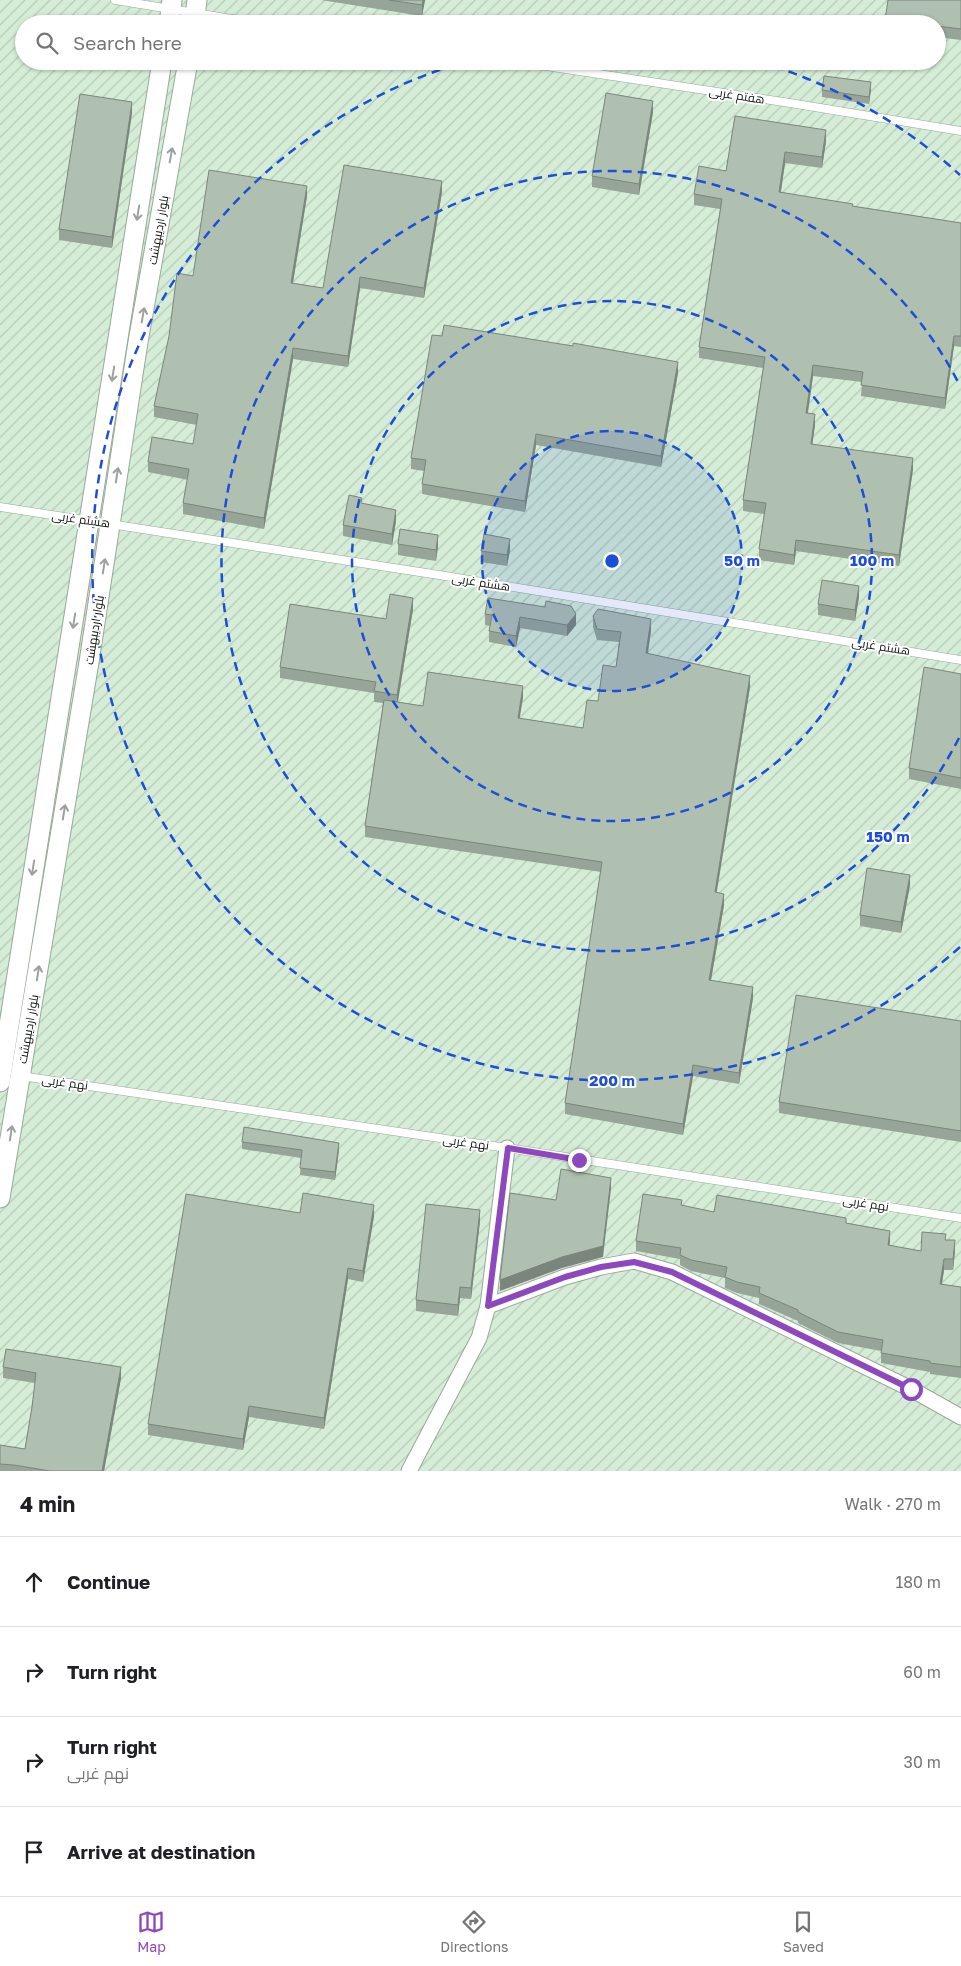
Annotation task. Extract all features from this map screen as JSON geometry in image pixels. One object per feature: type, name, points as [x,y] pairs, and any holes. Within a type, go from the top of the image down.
[{"type":"street","name":"بلوار اردیبهشت","points":[[1,1075],[161,70]]},
{"type":"street","name":"بلوار اردیبهشت","points":[[0,1198],[89,662],[138,342],[186,70]]},
{"type":"street","points":[[409,1471],[479,1338],[488,1306],[508,1148]]},
{"type":"street","points":[[488,1306],[565,1277],[601,1267],[634,1262],[672,1272],[911,1389],[961,1417]]},
{"type":"lane","points":[[114,0],[171,11],[212,15]]},
{"type":"lane","name":"هفتم غربی","points":[[572,70],[961,131]]},
{"type":"lane","name":"هشتم غربی","points":[[0,507],[961,660]]},
{"type":"lane","name":"نهم غربی","points":[[1,1075],[20,1076],[508,1148],[961,1218]]},
{"type":"shaded area","points":[[0,0],[961,0],[961,1471],[0,1471]]},
{"type":"building","points":[[389,0],[423,0],[422,5]]},
{"type":"building","points":[[888,0],[961,0],[961,29],[946,27],[946,15],[886,15]]},
{"type":"building","points":[[824,76],[871,82],[869,97],[822,90]]},
{"type":"building","points":[[606,93],[653,101],[639,184],[592,176]]},
{"type":"building","points":[[80,94],[132,102],[112,237],[59,229]]},
{"type":"building","points":[[735,116],[826,130],[822,157],[785,152],[779,192],[853,204],[852,206],[961,223],[961,336],[954,336],[945,398],[861,385],[863,372],[813,365],[806,413],[815,414],[811,444],[913,458],[899,555],[796,540],[794,555],[759,549],[766,503],[743,500],[765,357],[699,347],[722,199],[694,194],[699,166],[726,171]]},
{"type":"building","points":[[344,165],[442,181],[424,288],[360,277],[348,356],[293,348],[264,518],[183,503],[189,469],[148,462],[152,437],[193,444],[198,414],[154,406],[169,336],[177,273],[193,276],[209,170],[307,186],[291,283],[323,288]]},
{"type":"building","points":[[444,325],[573,346],[573,343],[678,362],[661,456],[536,434],[525,501],[422,484],[426,460],[411,458],[432,335],[442,336]]},
{"type":"building","points":[[349,495],[362,498],[361,503],[396,510],[392,534],[343,525]]},
{"type":"building","points":[[400,529],[438,535],[436,550],[398,544]]},
{"type":"building","points":[[484,534],[510,539],[507,555],[481,551]]},
{"type":"building","points":[[822,580],[859,586],[855,610],[818,604]]},
{"type":"building","points":[[390,594],[413,598],[397,695],[374,691],[376,682],[280,667],[290,604],[386,619]]},
{"type":"building","points":[[488,598],[545,607],[546,601],[571,606],[576,614],[567,625],[520,617],[516,636],[489,631],[492,615],[485,614]]},
{"type":"building","points":[[598,609],[651,619],[646,653],[750,676],[715,892],[724,894],[709,980],[753,987],[739,1073],[693,1065],[683,1124],[565,1103],[602,862],[365,826],[384,700],[423,706],[428,672],[523,686],[518,718],[583,728],[587,700],[598,701],[603,665],[616,667],[621,632],[597,629],[593,616]]},
{"type":"building","points":[[924,667],[961,674],[961,778],[909,768]]},
{"type":"building","points":[[867,868],[910,875],[901,922],[860,915]]},
{"type":"building","points":[[796,995],[961,1021],[961,1131],[779,1102]]},
{"type":"building","points":[[244,1127],[339,1143],[335,1172],[300,1168],[302,1150],[242,1142]]},
{"type":"building","points":[[561,1169],[611,1178],[603,1246],[562,1257],[500,1280],[510,1193],[556,1200]]},
{"type":"building","points":[[303,1193],[374,1205],[363,1271],[348,1268],[324,1418],[249,1406],[243,1439],[148,1424],[186,1194],[300,1213]]},
{"type":"building","points":[[643,1194],[682,1200],[681,1205],[714,1212],[717,1195],[846,1218],[846,1223],[890,1231],[888,1245],[921,1251],[922,1232],[946,1234],[945,1240],[955,1240],[953,1259],[944,1259],[940,1284],[961,1287],[961,1367],[881,1353],[883,1340],[838,1332],[798,1312],[798,1310],[759,1293],[760,1287],[737,1282],[725,1277],[727,1267],[691,1260],[680,1255],[681,1248],[636,1241]]},
{"type":"building","points":[[426,1204],[480,1210],[471,1288],[460,1287],[458,1305],[416,1300]]},
{"type":"building","points":[[6,1349],[121,1367],[102,1471],[50,1471],[0,1464],[0,1445],[25,1449],[36,1373],[3,1367]]},
{"type":"route","points":[[579,1160],[508,1148],[488,1306],[565,1277],[601,1267],[634,1262],[672,1272],[911,1389]]}]
